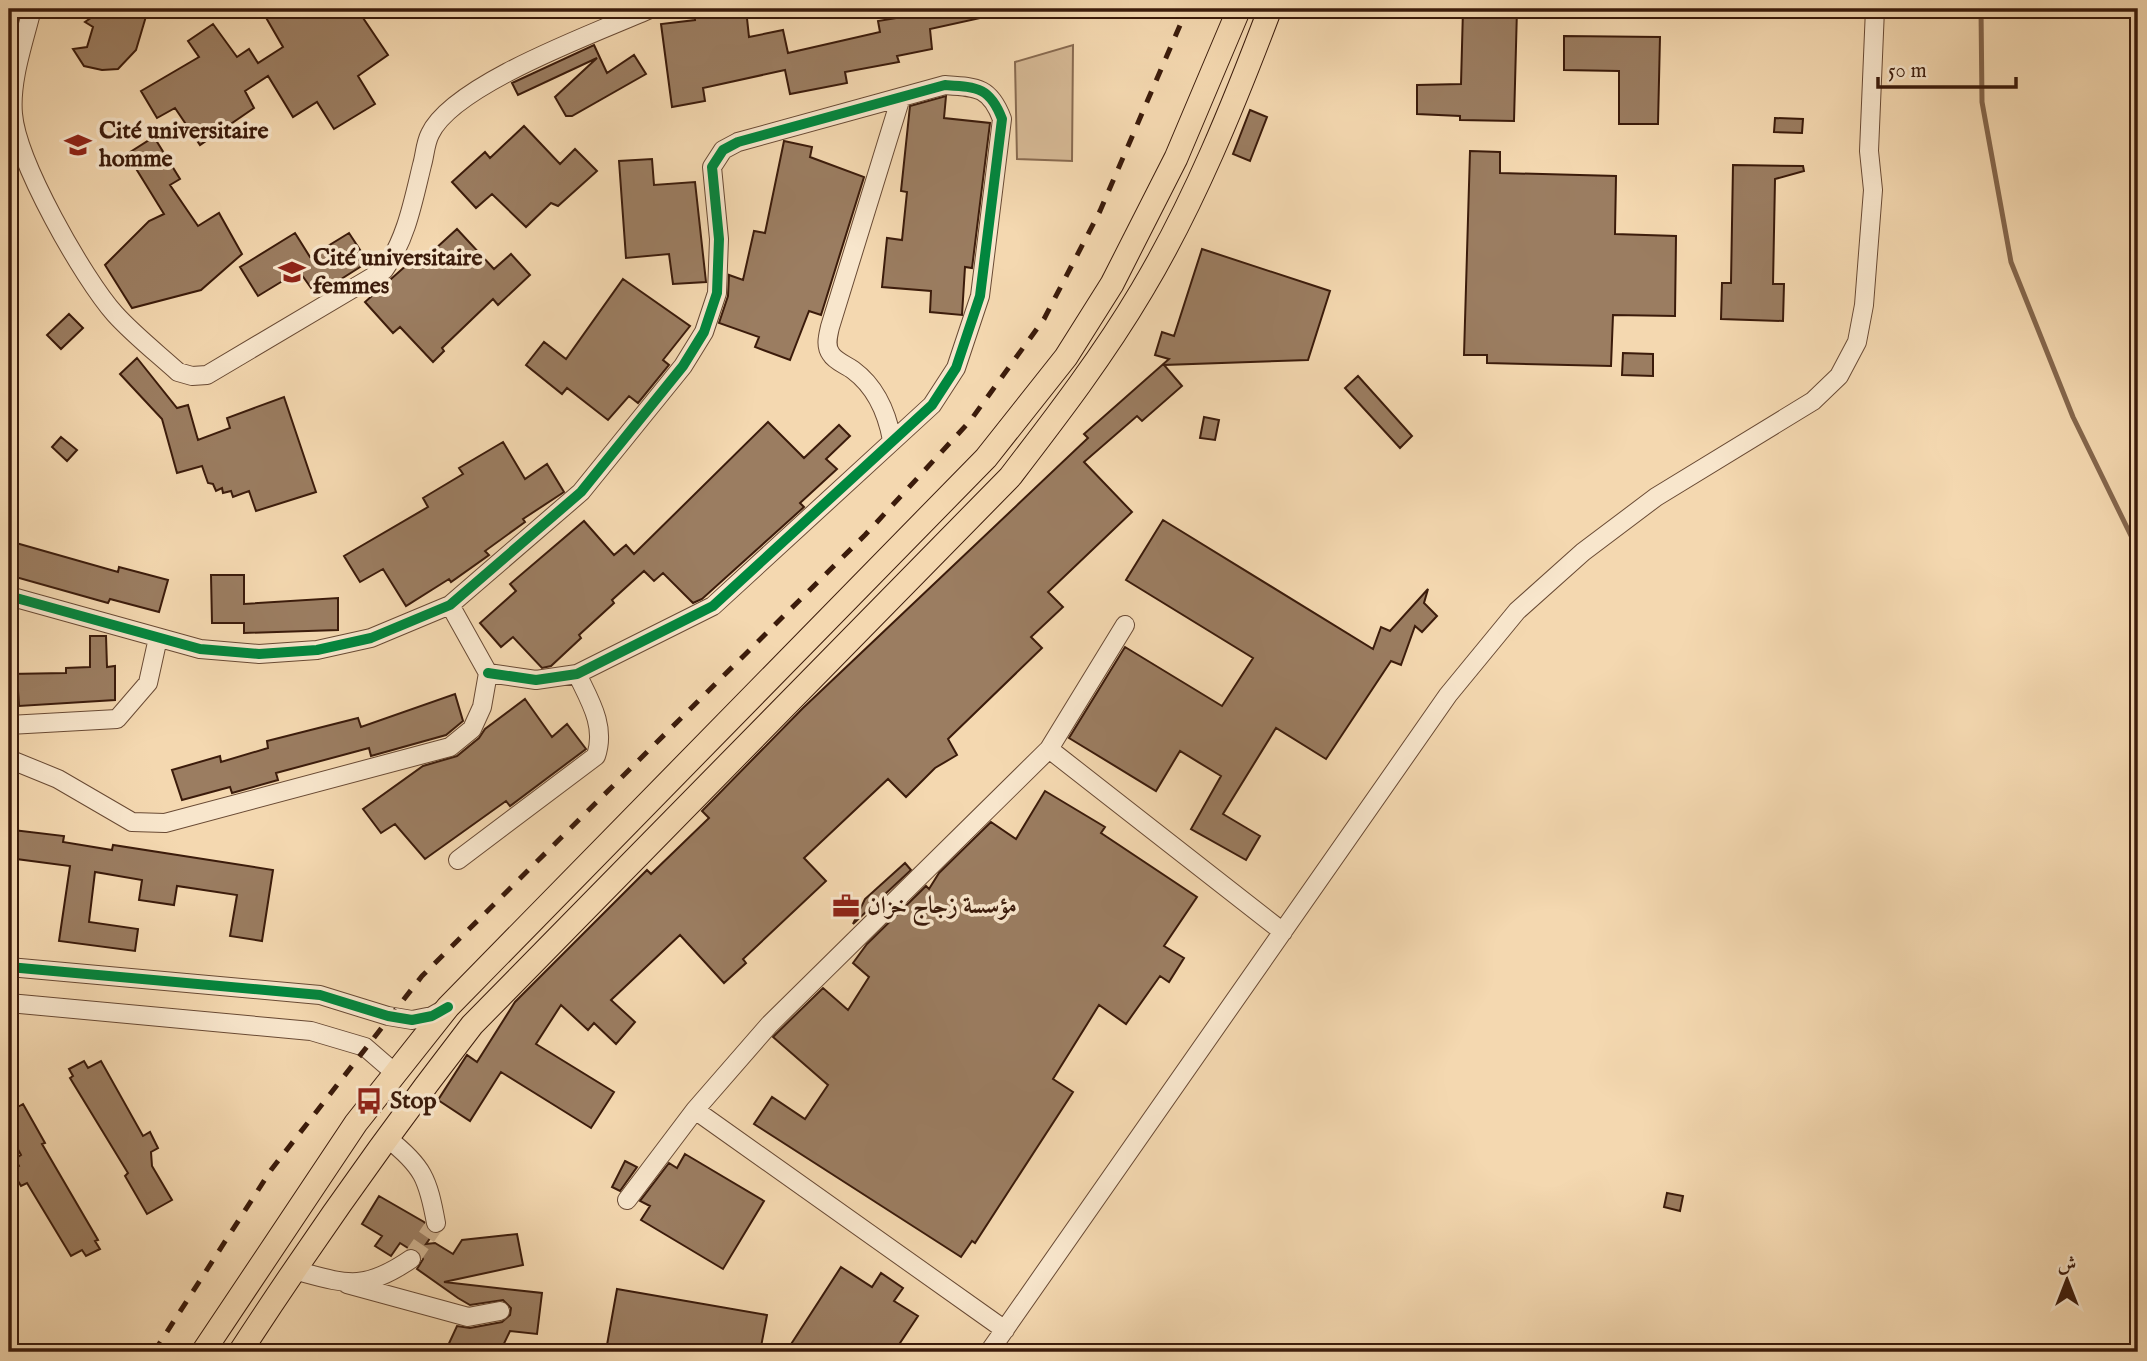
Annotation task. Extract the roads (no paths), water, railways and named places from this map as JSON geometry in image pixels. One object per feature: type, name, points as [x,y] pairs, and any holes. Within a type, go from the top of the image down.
[{"type":"main road","points":[[203,1352],[356,1123],[448,1007],[986,458],[1066,357],[1112,284],[1176,158],[1239,9]]},
{"type":"main road","points":[[240,1352],[293,1270],[472,1025],[1010,477],[1084,379],[1143,290],[1204,168],[1270,9]]},
{"type":"street","points":[[32,9],[14,94],[13,115],[23,150],[60,232],[114,313],[178,372],[191,376],[207,375],[384,270],[396,254],[404,234],[429,136],[440,117],[469,93],[650,9]]},
{"type":"street","points":[[989,1352],[1448,695],[1517,611],[1583,552],[1656,497],[1813,401],[1839,376],[1857,342],[1864,305],[1873,190],[1869,151],[1875,9]]},
{"type":"street","points":[[9,596],[200,649],[259,654],[317,650],[371,638],[450,605],[581,492],[690,355],[704,332],[717,293],[719,239],[712,167],[723,150],[738,142],[945,85],[977,87],[995,100],[1002,119],[980,296],[971,330],[956,368],[932,405],[713,606],[577,674],[537,681],[488,673]]},
{"type":"street","points":[[892,440],[889,424],[877,397],[855,371],[831,355],[827,345],[901,97]]},
{"type":"street","points":[[9,760],[58,779],[132,822],[165,823],[450,747],[472,729],[482,707],[488,673],[450,605]]},
{"type":"street","points":[[627,1200],[695,1110],[769,1025],[1049,749],[1125,625]]},
{"type":"street","points":[[9,725],[117,719],[148,683],[158,638]]},
{"type":"street","points":[[458,860],[596,756],[601,740],[597,715],[577,674]]},
{"type":"street","points":[[1049,749],[1283,933]]},
{"type":"street","points":[[9,967],[320,995],[388,1016],[412,1020],[432,1016],[448,1007]]},
{"type":"street","points":[[9,1003],[311,1031],[365,1047],[395,1073]]},
{"type":"street","points":[[695,1110],[1005,1330]]},
{"type":"street","points":[[387,1138],[413,1158],[429,1188],[436,1223]]},
{"type":"street","points":[[347,1284],[384,1278],[411,1259]]},
{"type":"street","points":[[293,1270],[468,1317],[500,1311]]},
{"type":"waterway","points":[[1981,9],[1982,102],[2011,262],[2073,417],[2138,550]]},
{"type":"tunnel","points":[[411,1259],[436,1223]]},
{"type":"railway","points":[[154,1352],[271,1170],[422,976],[865,535],[970,421],[1044,319],[1100,211],[1187,9]]},
{"type":"place","name":"Cité universitaire homme","points":[[78,145]]},
{"type":"place","name":"Cité universitaire femmes","points":[[292,272]]},
{"type":"place","name":"مؤسسة زجاج خزان","points":[[846,906]]},
{"type":"place","name":"Stop","points":[[369,1101]]}]
